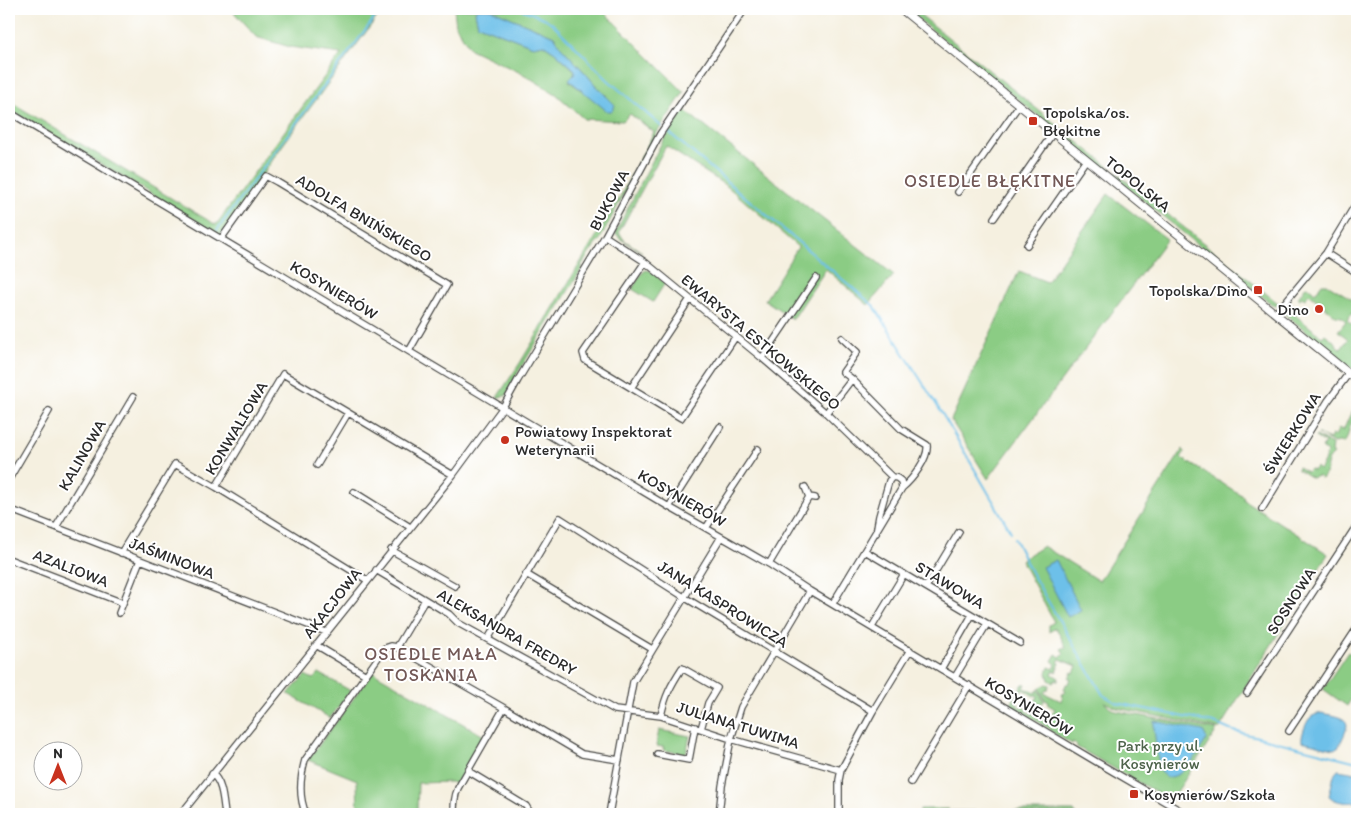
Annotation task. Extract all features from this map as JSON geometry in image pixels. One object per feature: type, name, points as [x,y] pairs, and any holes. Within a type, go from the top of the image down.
[{"type":"street","name":"BUKOWA","points":[[503,407],[605,236],[666,124],[745,9]]},
{"type":"street","name":"TOPOLSKA","points":[[901,9],[1357,380]]},
{"type":"street","points":[[958,192],[1019,105]]},
{"type":"street","name":"KOSYNIERÓW","points":[[9,112],[1186,814]]},
{"type":"street","points":[[994,218],[1052,132]]},
{"type":"street","points":[[1027,245],[1086,160]]},
{"type":"street","name":"ADOLFA BNIŃSKIEGO","points":[[221,239],[266,176],[277,182],[447,285],[409,351]]},
{"type":"street","points":[[1276,313],[1326,253],[1357,202]]},
{"type":"street","name":"EWARYSTA ESTKOWSKIEGO","points":[[605,236],[645,262],[826,412],[892,477],[901,480],[902,488]]},
{"type":"street","points":[[1326,253],[1357,273]]},
{"type":"street","points":[[645,262],[583,354],[585,360],[681,418],[736,336]]},
{"type":"street","points":[[762,358],[816,278]]},
{"type":"street","points":[[631,388],[690,299]]},
{"type":"street","points":[[832,603],[902,488],[910,482],[928,452],[928,445],[901,429],[843,372],[857,352],[842,338]]},
{"type":"street","name":"ŚWIERKOWA","points":[[1262,509],[1334,392],[1349,373]]},
{"type":"street","name":"KONWALIOWA","points":[[367,580],[216,487],[283,374],[452,475]]},
{"type":"street","points":[[826,412],[852,379]]},
{"type":"street","name":"KALINOWA","points":[[56,527],[133,397]]},
{"type":"street","name":"AKACJOWA","points":[[181,814],[452,475],[503,407]]},
{"type":"street","points":[[9,479],[50,411]]},
{"type":"street","points":[[317,465],[348,412]]},
{"type":"street","points":[[669,507],[720,427]]},
{"type":"street","points":[[706,528],[758,449]]},
{"type":"street","points":[[121,553],[175,464],[216,487]]},
{"type":"street","points":[[876,533],[878,516],[885,491],[892,477]]},
{"type":"street","points":[[769,564],[812,498],[805,487]]},
{"type":"street","points":[[354,492],[410,527]]},
{"type":"street","name":"JAŚMINOWA","points":[[9,508],[326,632]]},
{"type":"street","name":"JANA KASPROWICZA","points":[[526,574],[560,518],[684,598],[873,711]]},
{"type":"street","name":"SOSNOWA","points":[[1247,693],[1357,525]]},
{"type":"street","points":[[926,587],[959,532]]},
{"type":"street","points":[[609,814],[633,682],[721,537]]},
{"type":"street","points":[[391,550],[455,586]]},
{"type":"street","name":"STAWOWA","points":[[865,551],[1020,643]]},
{"type":"street","name":"AZALIOWA","points":[[9,559],[123,603]]},
{"type":"street","points":[[119,614],[140,560]]},
{"type":"street","name":"ALEKSANDRA FREDRY","points":[[376,570],[450,614],[458,623],[615,710],[628,711]]},
{"type":"street","points":[[488,639],[526,574],[652,649]]},
{"type":"street","points":[[872,627],[904,574]]},
{"type":"street","points":[[719,814],[731,739],[741,707],[810,590]]},
{"type":"street","points":[[397,647],[425,600]]},
{"type":"street","points":[[941,669],[972,614]]},
{"type":"street","points":[[955,677],[987,624]]},
{"type":"street","points":[[1289,731],[1357,628]]},
{"type":"street","points":[[316,645],[366,675]]},
{"type":"street","points":[[297,814],[305,813],[300,788],[304,760],[386,648],[391,646],[397,647],[582,754],[619,760]]},
{"type":"street","points":[[839,814],[839,780],[841,770],[873,711],[910,650]]},
{"type":"street","points":[[657,754],[688,760],[708,703],[717,688],[682,668],[664,701],[661,716]]},
{"type":"street","points":[[911,782],[969,685]]},
{"type":"street","points":[[454,814],[455,794],[504,708]]},
{"type":"street","name":"JULIANA TUWIMA","points":[[628,711],[661,716],[731,739],[841,770]]},
{"type":"street","points":[[468,771],[526,806],[531,814]]},
{"type":"street","points":[[212,774],[220,785],[225,814]]},
{"type":"green space","points":[[231,9],[383,9],[282,146],[224,232],[220,235],[9,109],[9,101],[216,225],[341,54],[290,47],[256,37]]},
{"type":"green space","points":[[454,9],[477,9],[475,12],[478,25],[533,46],[543,44],[555,52],[575,71],[569,81],[598,103],[607,96],[561,47],[554,36],[490,9],[601,9],[684,92],[656,134],[598,243],[581,266],[583,267],[517,374],[506,396],[497,398],[620,197],[654,132],[630,114],[623,121],[584,119],[556,94],[525,75],[470,49],[456,26]]},
{"type":"green space","points":[[906,9],[913,9],[1279,304],[1274,306]]},
{"type":"green space","points":[[684,110],[894,275],[868,305],[826,269],[793,319],[765,300],[798,247],[728,187],[666,146],[619,232],[624,240],[642,252],[619,238],[616,231],[661,144]]},
{"type":"green space","points":[[1108,194],[1167,239],[988,479],[951,420],[1019,271],[1047,282]]},
{"type":"green space","points":[[646,270],[651,271],[665,283],[653,302],[632,289]]},
{"type":"green space","points":[[1322,284],[1327,284],[1357,302],[1357,308],[1347,320],[1357,329],[1357,373],[1284,313],[1292,305],[1296,313],[1295,315],[1322,337],[1325,334],[1341,349],[1348,339],[1338,331],[1346,321],[1336,316],[1309,294],[1305,299],[1302,297],[1298,298],[1306,286],[1315,293]]},
{"type":"green space","points":[[1355,409],[1357,411],[1357,422],[1354,420],[1352,423],[1344,443],[1334,443],[1318,434],[1330,439],[1332,435],[1335,436],[1339,428],[1343,431],[1350,415]]},
{"type":"green space","points":[[1316,436],[1332,445],[1331,452],[1334,454],[1327,463],[1326,472],[1322,479],[1318,476],[1312,478],[1297,469],[1298,467],[1307,472],[1310,469],[1313,471],[1316,467],[1319,470],[1324,462],[1327,452],[1322,448],[1325,443]]},
{"type":"green space","name":"Park przy ul. Kosynierów","points":[[1183,449],[1184,452],[1181,458],[1243,496],[1244,500],[1328,554],[1219,729],[1117,708],[1104,702],[1116,711],[1217,730],[1171,801],[1050,731],[1050,729],[1010,705],[1023,684],[1026,684],[1024,688],[1036,693],[1038,689],[1044,701],[1039,706],[1034,703],[1038,696],[1034,696],[1023,689],[1016,696],[1015,702],[1021,708],[1022,706],[1027,709],[1026,711],[1033,713],[1038,718],[1044,719],[1043,721],[1047,723],[1055,709],[1047,704],[1049,702],[1045,700],[1039,688],[1047,684],[1050,685],[1044,693],[1061,701],[1062,693],[1064,694],[1066,691],[1064,690],[1066,684],[1068,684],[1072,672],[1074,673],[1077,666],[1060,659],[1056,672],[1054,671],[1052,674],[1059,678],[1058,680],[1055,680],[1054,683],[1049,680],[1047,673],[1049,667],[1054,669],[1056,664],[1052,661],[1056,654],[1060,657],[1064,653],[1061,649],[1066,647],[1056,628],[1049,632],[1049,625],[1054,622],[1021,560],[1043,546],[1099,581]]},
{"type":"green space","points":[[1348,652],[1357,658],[1357,690],[1347,706],[1323,689]]},
{"type":"green space","points":[[373,672],[484,736],[456,784],[451,782],[418,783],[417,814],[358,814],[357,780],[308,760]]},
{"type":"green space","points":[[319,673],[351,691],[330,718],[288,694],[305,675],[313,679]]},
{"type":"green space","points":[[659,730],[690,736],[686,754],[663,750],[664,747],[656,746]]},
{"type":"green space","points":[[920,809],[949,809],[949,811],[1074,811],[1076,814],[920,814]]},
{"type":"water","points":[[477,9],[490,9],[554,36],[561,47],[615,105],[612,111],[607,111],[569,80],[574,75],[575,70],[555,52],[543,44],[533,46],[478,25],[475,12]]},
{"type":"water","points":[[1056,560],[1081,610],[1068,617],[1042,567]]},
{"type":"water","points":[[1321,713],[1339,717],[1346,723],[1347,727],[1338,748],[1333,749],[1302,741],[1308,720]]},
{"type":"water","points":[[1154,721],[1203,731],[1207,739],[1190,764],[1179,774],[1166,777],[1160,772]]},
{"type":"water","points":[[1338,770],[1357,773],[1357,802],[1339,801],[1329,796],[1334,775]]},
{"type":"waterway","points":[[217,230],[381,9]]},
{"type":"waterway","points":[[521,9],[546,19],[554,25],[608,80],[662,127]]},
{"type":"waterway","points":[[666,130],[874,306],[943,415],[1011,532]]},
{"type":"waterway","points":[[1014,538],[1031,572],[1103,695],[1117,703],[1214,723],[1230,730],[1357,762]]},
{"type":"place","name":"Topolska/os. Błękitne","points":[[1033,121]]},
{"type":"place","name":"Topolska/Dino","points":[[1258,290]]},
{"type":"place","name":"Dino","points":[[1319,309]]},
{"type":"place","name":"Powiatowy Inspektorat Weterynarii","points":[[505,440]]},
{"type":"place","name":"Kosynierów/Szkoła","points":[[1134,794]]},
{"type":"district","name":"OSIEDLE BŁĘKITNE","points":[[990,181]]},
{"type":"district","name":"OSIEDLE MAŁA TOSKANIA","points":[[431,664]]}]
